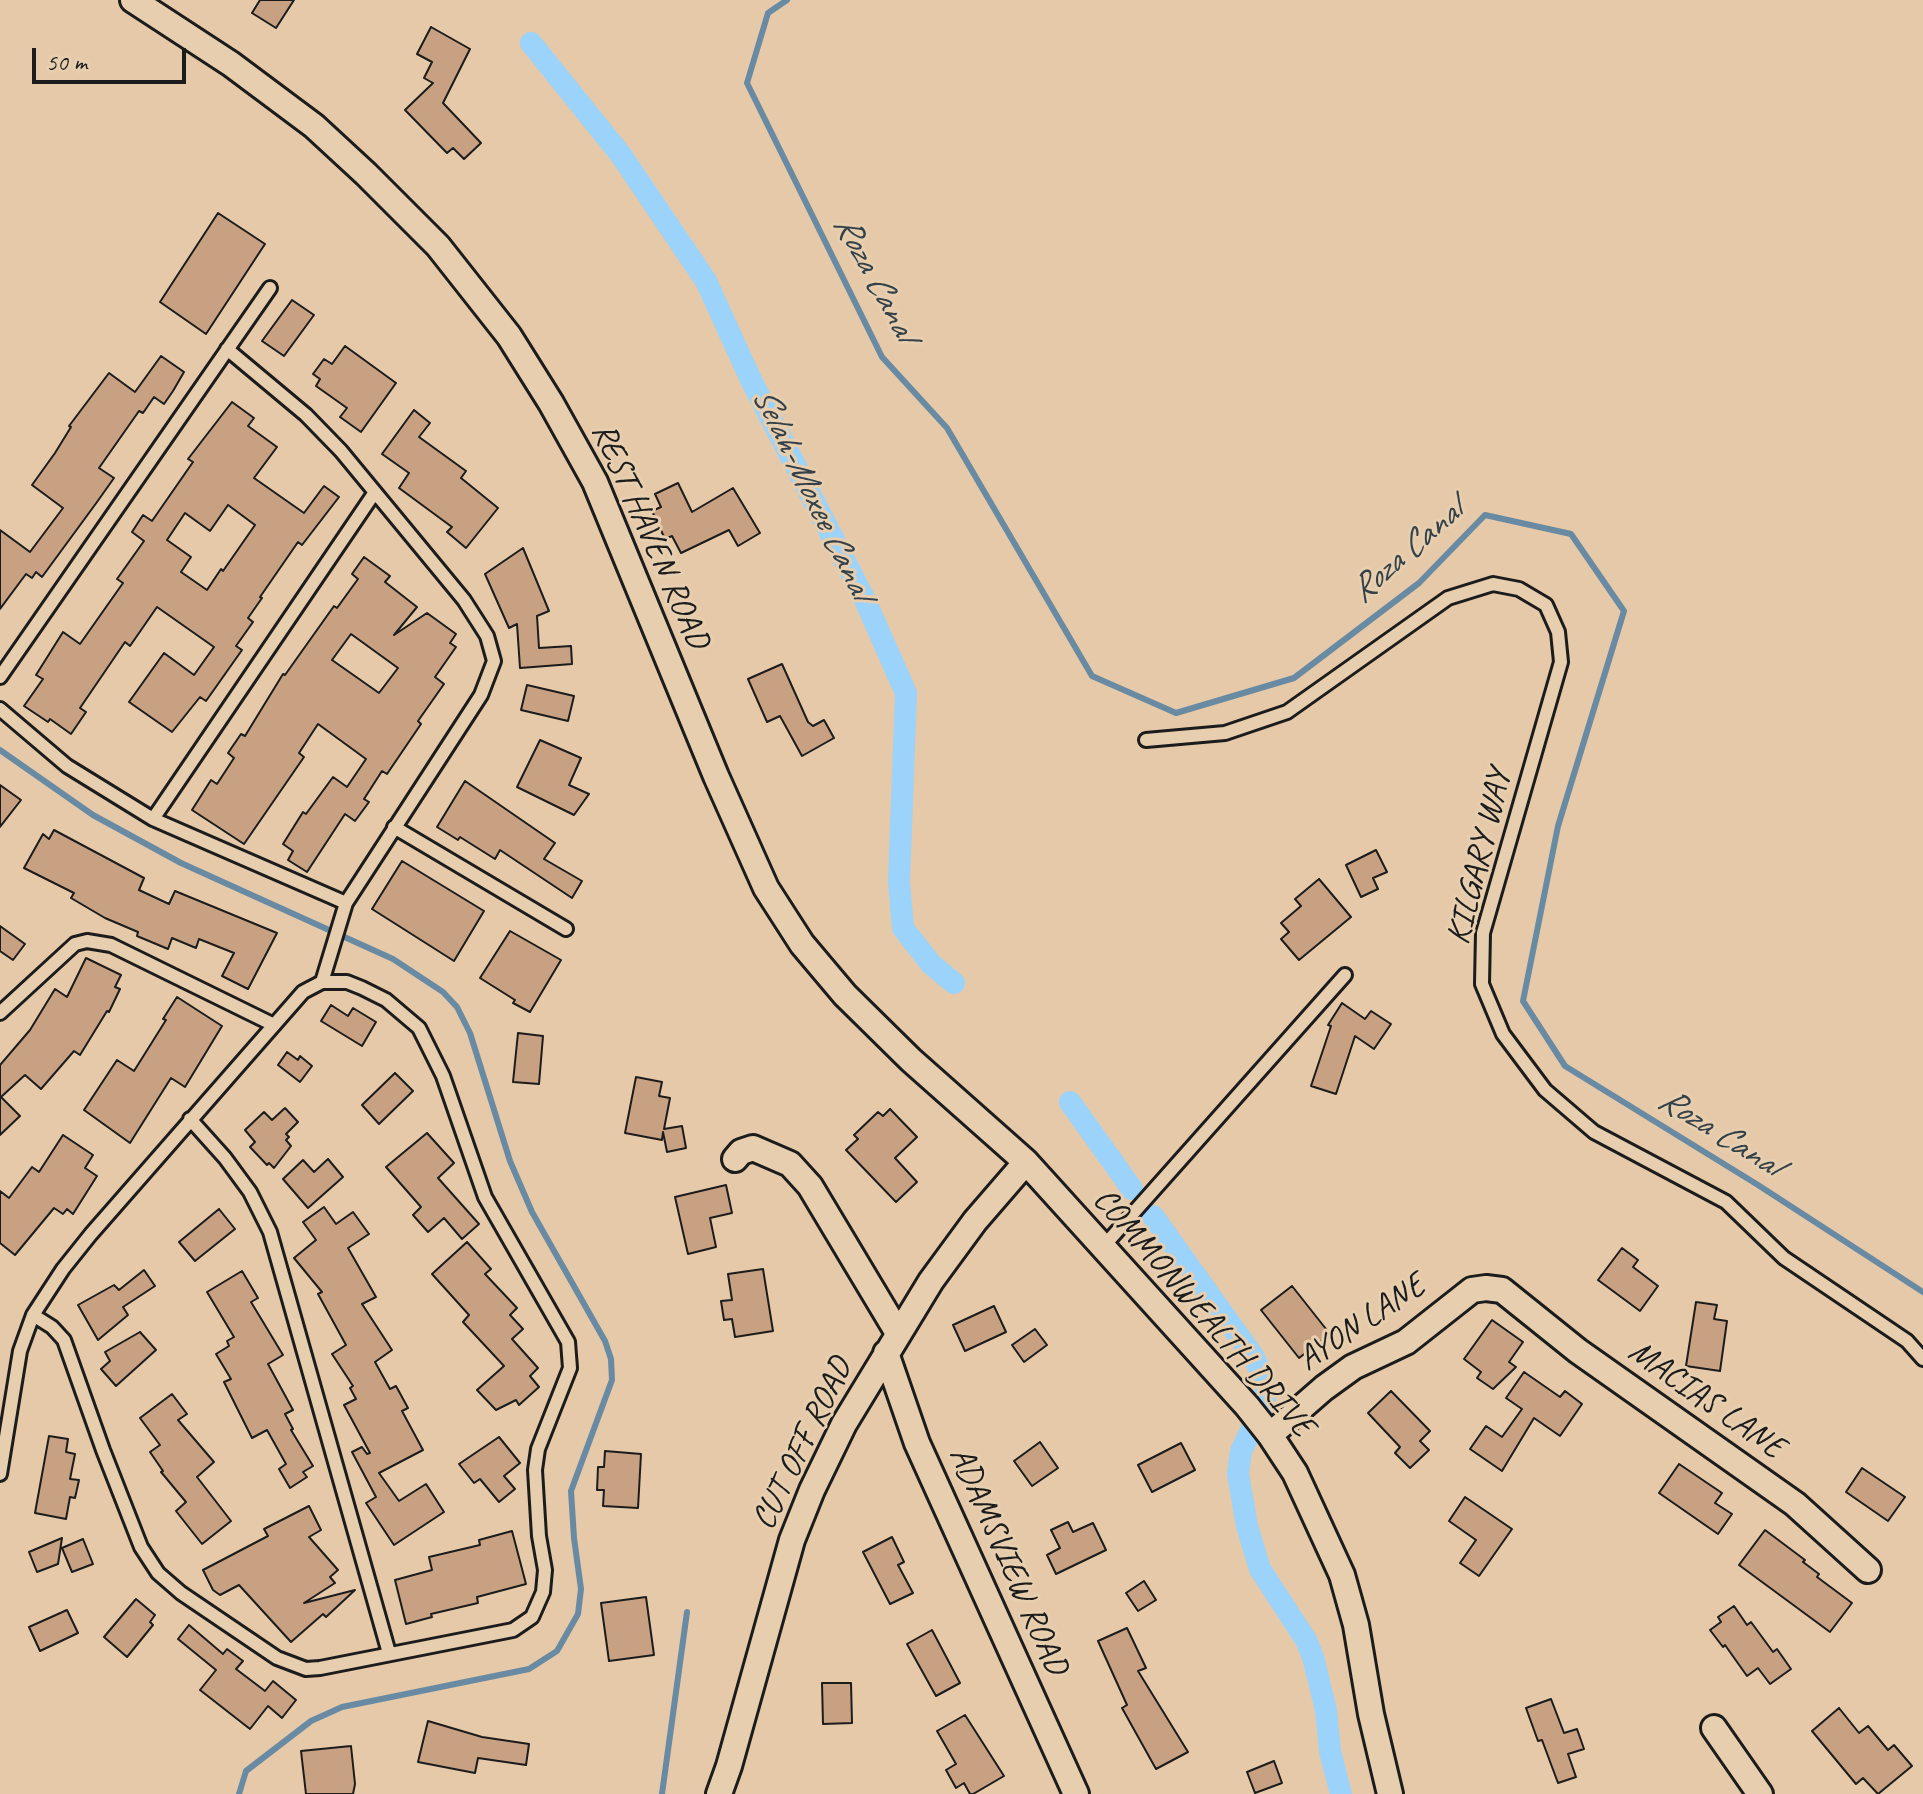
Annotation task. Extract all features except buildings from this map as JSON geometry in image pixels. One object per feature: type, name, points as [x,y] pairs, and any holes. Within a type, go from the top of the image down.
[{"type":"street","name":"REST HAVEN ROAD","points":[[133,0],[231,64],[314,126],[438,246],[509,336],[595,482],[716,776],[766,888],[802,944],[845,995],[911,1060],[1026,1162]]},
{"type":"street","name":"ADAMSVIEW ROAD","points":[[735,1159],[741,1152],[753,1148],[790,1164],[810,1186],[892,1343],[917,1443],[1076,1794]]},
{"type":"street","name":"COMMONWEALTH DRIVE","points":[[1026,1162],[1259,1422],[1295,1473],[1342,1575],[1356,1625],[1371,1714],[1390,1794]]},
{"type":"street","name":"CUT OFF ROAD","points":[[719,1794],[792,1540],[844,1424],[931,1281],[975,1221],[1026,1162]]},
{"type":"street","name":"AYON LANE","points":[[1259,1422],[1324,1388],[1353,1367],[1406,1342],[1472,1290],[1502,1290]]},
{"type":"street","name":"MACIAS LANE","points":[[1502,1290],[1578,1351],[1795,1504],[1868,1570]]},
{"type":"street","points":[[1714,1728],[1760,1794]]},
{"type":"lane","points":[[0,677],[270,288]]},
{"type":"lane","points":[[227,349],[306,415],[341,451],[464,600],[487,636],[494,661],[481,695],[346,903],[322,982]]},
{"type":"lane","points":[[153,819],[375,492]]},
{"type":"lane","name":"KILGARY WAY","points":[[1146,740],[1225,733],[1287,712],[1448,598],[1493,584],[1519,589],[1546,605],[1558,632],[1561,662],[1483,933],[1482,984],[1503,1034],[1545,1090],[1594,1132],[1726,1202],[1784,1258],[1907,1341],[1923,1359]]},
{"type":"lane","points":[[0,709],[67,766],[153,819],[346,903]]},
{"type":"lane","points":[[394,827],[566,929]]},
{"type":"lane","points":[[0,1013],[75,944],[87,941],[111,945],[274,1025]]},
{"type":"lane","points":[[1103,1247],[1345,975]]},
{"type":"lane","points":[[0,1474],[20,1351],[33,1315],[63,1269],[303,992],[322,982],[347,982],[386,1000],[419,1028],[443,1076],[485,1197],[568,1342],[570,1368],[538,1449],[535,1470],[539,1536],[545,1570],[543,1592],[532,1617],[513,1630],[320,1668],[306,1669],[292,1665],[181,1593],[158,1573],[141,1547],[64,1340],[52,1327],[33,1315]]},
{"type":"lane","points":[[190,1119],[250,1192],[270,1232],[389,1653]]},
{"type":"waterway","name":"Roza Canal","points":[[787,0],[768,13],[747,83],[882,357],[947,428],[1092,676],[1176,713],[1294,678],[1419,583],[1485,515],[1571,534],[1624,611],[1558,826],[1523,1001],[1565,1066],[1923,1292]]},
{"type":"waterway","name":"Selah-Moxee Canal","points":[[531,43],[621,155],[706,281],[751,380],[865,600],[906,693],[899,882],[903,928],[931,964],[954,983]]},
{"type":"waterway","points":[[0,750],[93,815],[181,863],[393,959],[443,992],[457,1007],[470,1033],[510,1161],[532,1212],[605,1341],[611,1359],[612,1380],[571,1491],[581,1589],[578,1614],[557,1651],[529,1669],[342,1707],[311,1721],[246,1771],[239,1794]]},
{"type":"waterway","name":"Selah-Moxee Canal","points":[[1070,1102],[1132,1189]]},
{"type":"waterway","name":"Selah-Moxee Canal","points":[[1153,1216],[1253,1356],[1263,1376],[1264,1403],[1241,1451],[1238,1474],[1247,1526],[1260,1569],[1306,1640],[1313,1657],[1341,1794]]},
{"type":"waterway","points":[[662,1794],[687,1612]]}]
